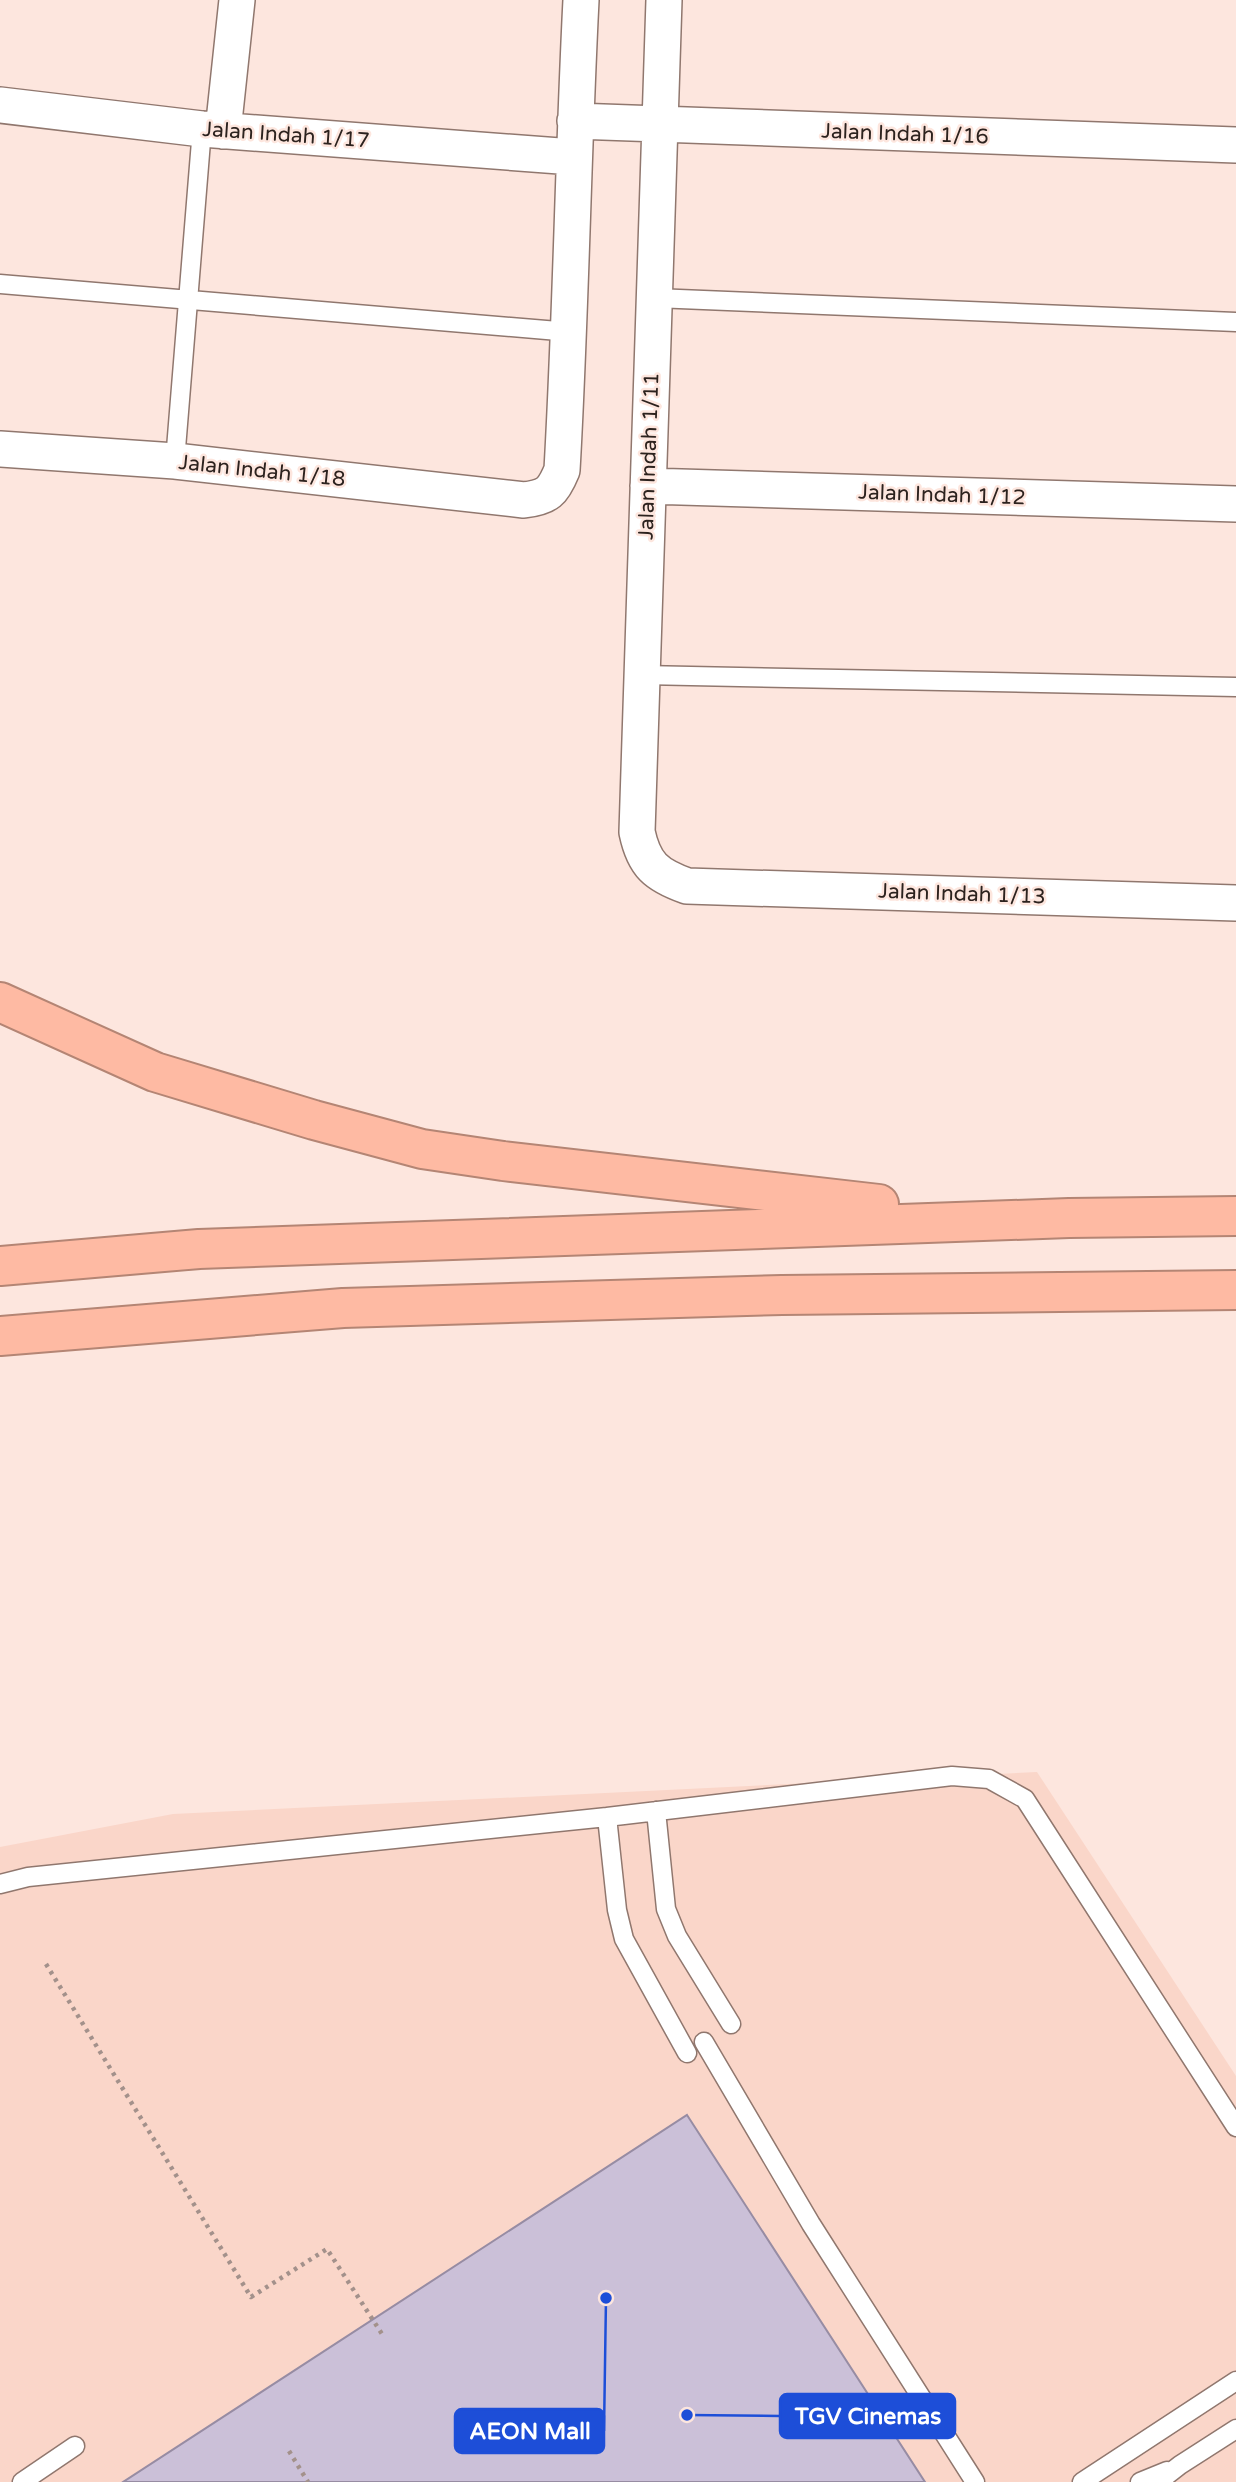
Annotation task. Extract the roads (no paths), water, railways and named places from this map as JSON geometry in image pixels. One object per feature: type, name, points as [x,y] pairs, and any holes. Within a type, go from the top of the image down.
[{"type":"highway","points":[[0,1002],[155,1072],[422,1149],[842,1202],[1069,1218]]},
{"type":"highway","points":[[0,1266],[199,1249],[1069,1218],[1236,1216]]},
{"type":"highway","points":[[0,1336],[357,1308],[782,1295],[1236,1290]]},
{"type":"highway","points":[[0,1351],[148,1324]]},
{"type":"street","points":[[213,130],[237,0]]},
{"type":"street","points":[[570,332],[573,157],[581,0]]},
{"type":"street","name":"Jalan Indah 1/11","points":[[664,0],[637,832],[641,851],[651,866],[667,878],[687,886]]},
{"type":"street","name":"Jalan Indah 1/17","points":[[0,105],[213,130],[573,157]]},
{"type":"street","name":"Jalan Indah 1/16","points":[[575,121],[1236,145]]},
{"type":"street","name":"Jalan Indah 1/18","points":[[0,449],[175,461],[524,500],[541,498],[555,486],[562,470],[570,332]]},
{"type":"street","name":"Jalan Indah 1/12","points":[[648,486],[1236,504]]},
{"type":"street","name":"Jalan Indah 1/13","points":[[687,886],[1236,903]]},
{"type":"lane","points":[[175,461],[188,299],[213,130]]},
{"type":"lane","points":[[0,284],[570,332]]},
{"type":"lane","points":[[654,298],[1236,322]]},
{"type":"lane","points":[[642,675],[1236,687]]},
{"type":"lane","points":[[0,1884],[28,1877],[607,1817],[952,1776],[989,1779],[1025,1799],[1236,2127]]},
{"type":"lane","points":[[656,1811],[666,1909],[677,1936],[731,2024]]},
{"type":"lane","points":[[607,1817],[617,1910],[624,1939],[687,2053]]},
{"type":"lane","points":[[704,2042],[804,2214],[975,2482]]},
{"type":"lane","points":[[1082,2482],[1236,2381]]},
{"type":"lane","points":[[1158,2482],[1236,2430]]},
{"type":"lane","points":[[22,2482],[75,2446]]},
{"type":"lane","points":[[1140,2482],[1180,2465]]},
{"type":"place","name":"AEON Mall","points":[[606,2298]]},
{"type":"place","name":"TGV Cinemas","points":[[687,2415]]}]
